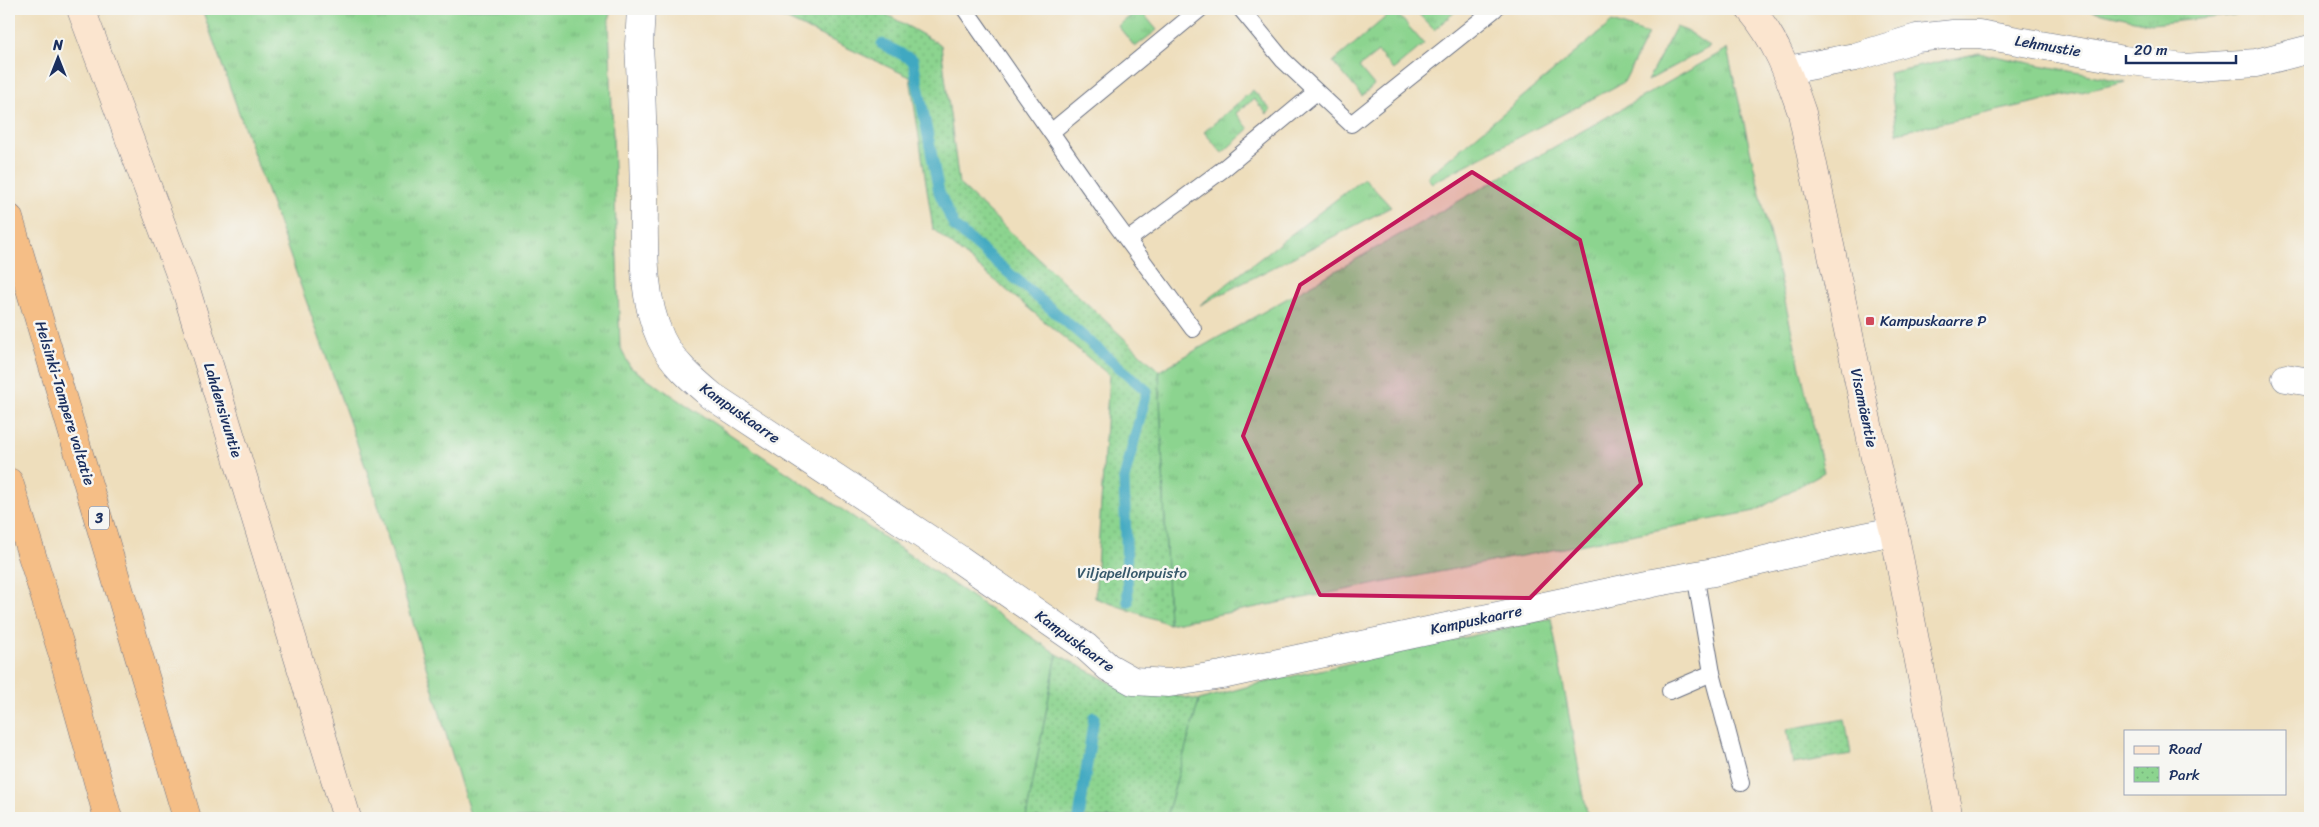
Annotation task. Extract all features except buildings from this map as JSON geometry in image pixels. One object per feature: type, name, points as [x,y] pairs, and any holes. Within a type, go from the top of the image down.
[{"type":"highway","name":"Helsinki-Tampere valtatie","points":[[9,218],[187,818]]},
{"type":"highway","points":[[9,482],[62,652],[108,818]]},
{"type":"main road","name":"Lahdensivuntie","points":[[80,9],[187,293],[347,818]]},
{"type":"main road","name":"Visamäentie","points":[[1750,9],[1770,36],[1788,70],[1804,122],[1878,472],[1894,532],[1949,818]]},
{"type":"street","name":"Kampuskaarre","points":[[641,9],[640,45],[645,277],[654,320],[662,340],[672,356],[690,377],[712,396],[959,558],[1086,647],[1108,667],[1133,681],[1169,683],[1222,675],[1695,574],[1714,572],[1844,541],[1894,532]]},
{"type":"street","name":"Lehmustie","points":[[1788,70],[1855,57],[1917,38],[1953,34],[1978,34],[2124,60],[2184,68],[2256,63],[2310,50]]},
{"type":"lane","points":[[1051,132],[1200,9]]},
{"type":"lane","points":[[1241,9],[1283,60],[1351,124],[1495,9]]},
{"type":"lane","points":[[972,11],[1051,132],[1193,329]]},
{"type":"lane","points":[[1128,240],[1222,170],[1316,92]]},
{"type":"lane","points":[[1695,574],[1712,673],[1741,783]]},
{"type":"lane","points":[[1670,691],[1712,673]]},
{"type":"highlighted area","points":[[1472,172],[1580,240],[1641,484],[1530,598],[1320,595],[1243,436],[1300,285]]},
{"type":"green space","points":[[202,9],[613,9],[609,19],[620,346],[630,367],[1057,654],[1026,818],[471,818],[373,488]]},
{"type":"green space","name":"Viljapellonpuisto","points":[[764,9],[877,9],[941,45],[959,184],[1159,371],[1169,624],[1095,598],[1109,375],[933,229],[910,77]]},
{"type":"green space","points":[[1139,9],[1147,9],[1143,13],[1157,30],[1135,47],[1118,26]]},
{"type":"green space","points":[[1414,9],[1458,9],[1434,30]]},
{"type":"green space","points":[[2084,9],[2226,9],[2227,16],[2152,24]]},
{"type":"green space","points":[[2226,9],[2273,9],[2227,16]]},
{"type":"green space","points":[[1394,10],[1424,44],[1393,70],[1378,52],[1359,67],[1374,85],[1362,96],[1333,62]]},
{"type":"green space","points":[[1612,22],[1648,34],[1624,82],[1432,183],[1427,177]]},
{"type":"green space","points":[[1676,27],[1687,31],[1710,47],[1647,81]]},
{"type":"green space","points":[[1727,49],[1824,472],[1755,511],[1169,624],[1159,371]]},
{"type":"green space","points":[[1979,53],[2126,82],[1897,133],[1889,73]]},
{"type":"green space","points":[[1253,90],[1271,110],[1267,114],[1254,99],[1236,113],[1249,129],[1222,153],[1204,132]]},
{"type":"green space","points":[[1364,178],[1391,207],[1200,305]]},
{"type":"green space","points":[[1551,618],[1588,818],[1166,818],[1199,700],[1253,685]]},
{"type":"green space","points":[[1057,654],[1115,685],[1199,700],[1166,818],[1026,818]]},
{"type":"green space","points":[[1845,719],[1851,754],[1793,764],[1787,729]]},
{"type":"waterway","points":[[882,44],[913,60],[939,192],[954,226],[1147,391],[1124,479],[1128,602]]},
{"type":"waterway","points":[[1079,818],[1094,717]]},
{"type":"place","name":"Kampuskaarre P","points":[[1870,321]]}]
